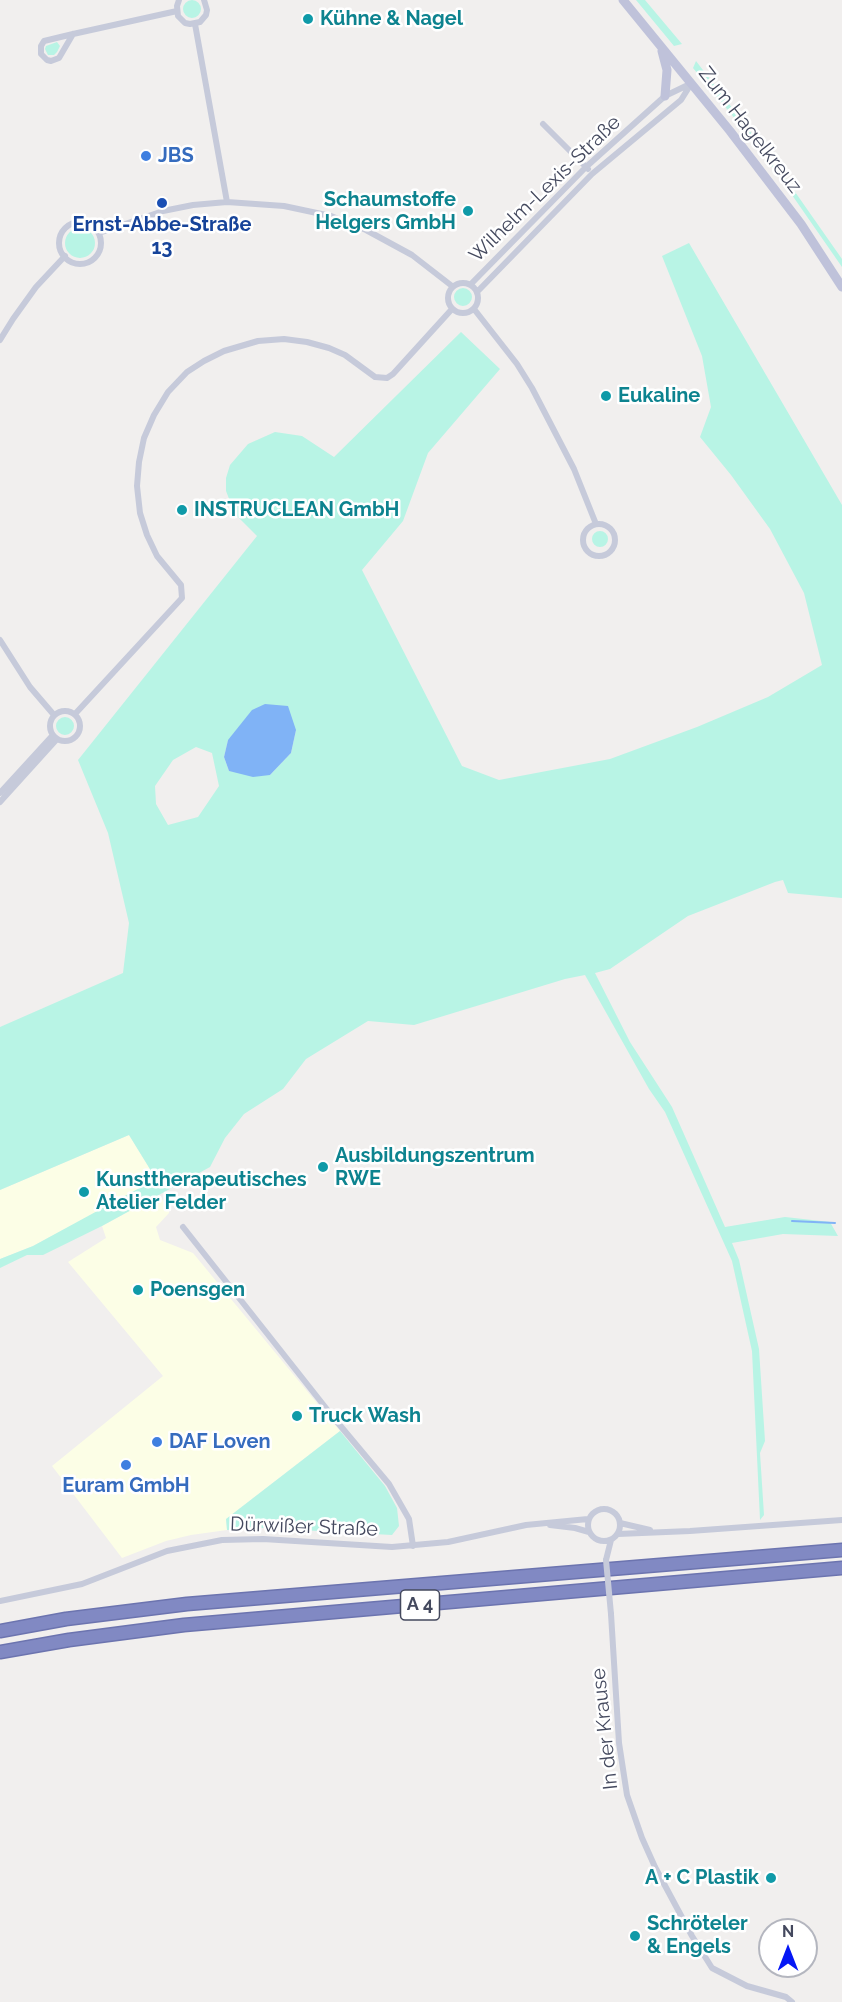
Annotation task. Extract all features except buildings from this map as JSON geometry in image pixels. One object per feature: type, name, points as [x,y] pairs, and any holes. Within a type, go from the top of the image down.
[{"type":"highway","name":"A 4","points":[[0,1631],[66,1619],[187,1604],[842,1550]]},
{"type":"highway","name":"A 4","points":[[0,1652],[69,1640],[184,1625],[842,1568]]},
{"type":"main road","name":"Zum Hagelkreuz","points":[[623,0],[801,224],[842,287]]},
{"type":"main road","points":[[662,49],[667,70],[665,96]]},
{"type":"street","points":[[179,0],[178,16],[185,23],[195,24],[206,15],[207,4],[204,0]]},
{"type":"street","points":[[73,34],[59,58],[51,61],[41,54],[41,45],[44,41],[73,34],[177,11]]},
{"type":"street","points":[[195,24],[227,202]]},
{"type":"street","name":"Wilhelm-Lexis-Straße","points":[[471,284],[586,167],[665,96],[691,84]]},
{"type":"street","name":"Wilhelm-Lexis-Straße","points":[[477,292],[592,174],[681,100],[691,84]]},
{"type":"street","points":[[543,124],[592,174]]},
{"type":"street","points":[[99,232],[163,211],[227,202],[284,206],[314,212],[354,225],[411,255],[452,286]]},
{"type":"street","points":[[78,222],[90,225],[99,232],[101,245],[92,260],[81,264],[65,256],[61,251],[60,238],[66,228],[78,222]]},
{"type":"street","points":[[0,340],[12,319],[36,287],[65,256]]},
{"type":"street","points":[[461,282],[471,284],[479,299],[474,309],[460,313],[452,309],[448,295],[452,286],[461,282]]},
{"type":"street","points":[[75,714],[182,598],[181,585],[157,556],[147,535],[140,513],[137,486],[138,462],[144,438],[168,392],[187,372],[224,351],[239,345],[266,340],[284,339],[329,348],[345,355],[375,377],[387,378],[452,309]]},
{"type":"street","points":[[474,309],[517,364],[532,388],[574,469],[596,525]]},
{"type":"street","points":[[601,524],[610,528],[615,536],[614,546],[604,555],[593,554],[585,546],[584,538],[587,531],[596,525],[601,524]]},
{"type":"street","points":[[0,640],[30,687],[54,715]]},
{"type":"street","points":[[63,710],[75,714],[81,722],[76,737],[67,741],[55,737],[50,726],[54,715],[63,710]]},
{"type":"street","points":[[0,794],[55,737]]},
{"type":"street","points":[[0,802],[55,737]]},
{"type":"street","points":[[183,1227],[389,1484],[409,1519],[413,1546]]},
{"type":"street","points":[[618,1534],[620,1523],[618,1516],[612,1511],[606,1509],[592,1513],[588,1519],[589,1532],[605,1544],[618,1534],[842,1520]]},
{"type":"street","name":"Dürwißer Straße","points":[[0,1601],[82,1584],[167,1551],[222,1540],[263,1539],[392,1547],[413,1546],[448,1542],[505,1529],[588,1519]]},
{"type":"street","points":[[620,1523],[656,1531]]},
{"type":"street","name":"Dürwißer Straße","points":[[541,1524],[589,1532]]},
{"type":"street","name":"In der Krause","points":[[605,1544],[619,1743],[627,1795],[642,1838],[692,1936],[712,1968],[747,1986],[786,1997],[792,2002]]},
{"type":"shaded area","points":[[129,1135],[157,1180],[33,1246],[0,1259],[0,1190]]},
{"type":"shaded area","points":[[159,1195],[169,1209],[169,1213],[156,1227],[160,1240],[193,1253],[340,1431],[226,1519],[227,1530],[166,1541],[122,1558],[52,1466],[163,1376],[68,1262],[106,1238],[102,1226]]},
{"type":"green space","points":[[192,0],[200,5],[201,9],[196,17],[192,18],[184,13],[183,9],[188,1]]},
{"type":"green space","points":[[636,0],[645,0],[682,44],[674,46]]},
{"type":"green space","points":[[57,42],[60,46],[57,52],[54,55],[48,55],[46,46]]},
{"type":"green space","points":[[696,61],[779,169],[842,259],[842,267],[776,172],[693,68]]},
{"type":"green space","points":[[80,228],[91,232],[95,243],[91,254],[80,258],[69,254],[65,243],[69,232]]},
{"type":"green space","points":[[689,243],[842,505],[842,898],[788,893],[783,880],[775,882],[688,916],[610,969],[595,973],[630,1042],[672,1107],[725,1227],[785,1217],[830,1222],[838,1236],[783,1234],[732,1243],[739,1260],[759,1349],[765,1441],[760,1453],[764,1515],[760,1520],[752,1351],[732,1261],[665,1112],[649,1089],[585,975],[414,1025],[368,1021],[306,1059],[283,1089],[244,1114],[225,1138],[210,1167],[102,1226],[43,1255],[27,1255],[0,1268],[0,1259],[33,1246],[156,1179],[129,1135],[0,1190],[0,1027],[123,973],[129,923],[108,833],[78,760],[257,536],[235,514],[226,491],[226,478],[230,465],[248,444],[275,432],[302,436],[334,457],[461,332],[500,369],[428,453],[403,521],[362,570],[462,766],[499,780],[610,759],[697,727],[768,697],[822,665],[804,593],[770,529],[700,437],[711,407],[702,356],[662,256]],"holes":[[[296,730],[291,753],[270,775],[229,771],[224,757],[228,740]],[[196,747],[212,753],[219,786],[198,817],[168,825],[156,804],[155,786],[173,760]]]},
{"type":"green space","points":[[463,288],[471,293],[472,297],[467,305],[463,306],[455,301],[454,297],[459,289]]},
{"type":"green space","points":[[600,531],[606,533],[608,539],[606,545],[600,547],[594,545],[592,539],[594,533]]},
{"type":"green space","points":[[65,717],[71,720],[74,726],[71,732],[65,735],[59,732],[56,726],[59,720]]},
{"type":"green space","points":[[340,1431],[385,1486],[397,1508],[399,1526],[392,1535],[263,1528],[227,1530],[226,1519]]},
{"type":"water","points":[[265,704],[288,706],[296,730],[291,753],[270,775],[253,777],[229,771],[224,757],[228,740],[252,710]]},
{"type":"waterway","points":[[792,1221],[835,1223]]},
{"type":"place","name":"Kühne & Nagel","points":[[308,19]]},
{"type":"place","name":"JBS","points":[[146,156]]},
{"type":"place","name":"Ernst-Abbe-Straße 13","points":[[162,203]]},
{"type":"place","name":"Schaumstoffe Helgers GmbH","points":[[468,211]]},
{"type":"place","name":"Eukaline","points":[[606,396]]},
{"type":"place","name":"INSTRUCLEAN GmbH","points":[[182,510]]},
{"type":"place","name":"Ausbildungszentrum RWE","points":[[323,1167]]},
{"type":"place","name":"Kunsttherapeutisches Atelier Felder","points":[[84,1192]]},
{"type":"place","name":"Poensgen","points":[[138,1290]]},
{"type":"place","name":"Truck Wash","points":[[297,1416]]},
{"type":"place","name":"DAF Loven","points":[[157,1442]]},
{"type":"place","name":"Euram GmbH","points":[[126,1465]]},
{"type":"place","name":"A + C Plastik","points":[[771,1878]]},
{"type":"place","name":"Schröteler & Engels","points":[[635,1936]]}]
